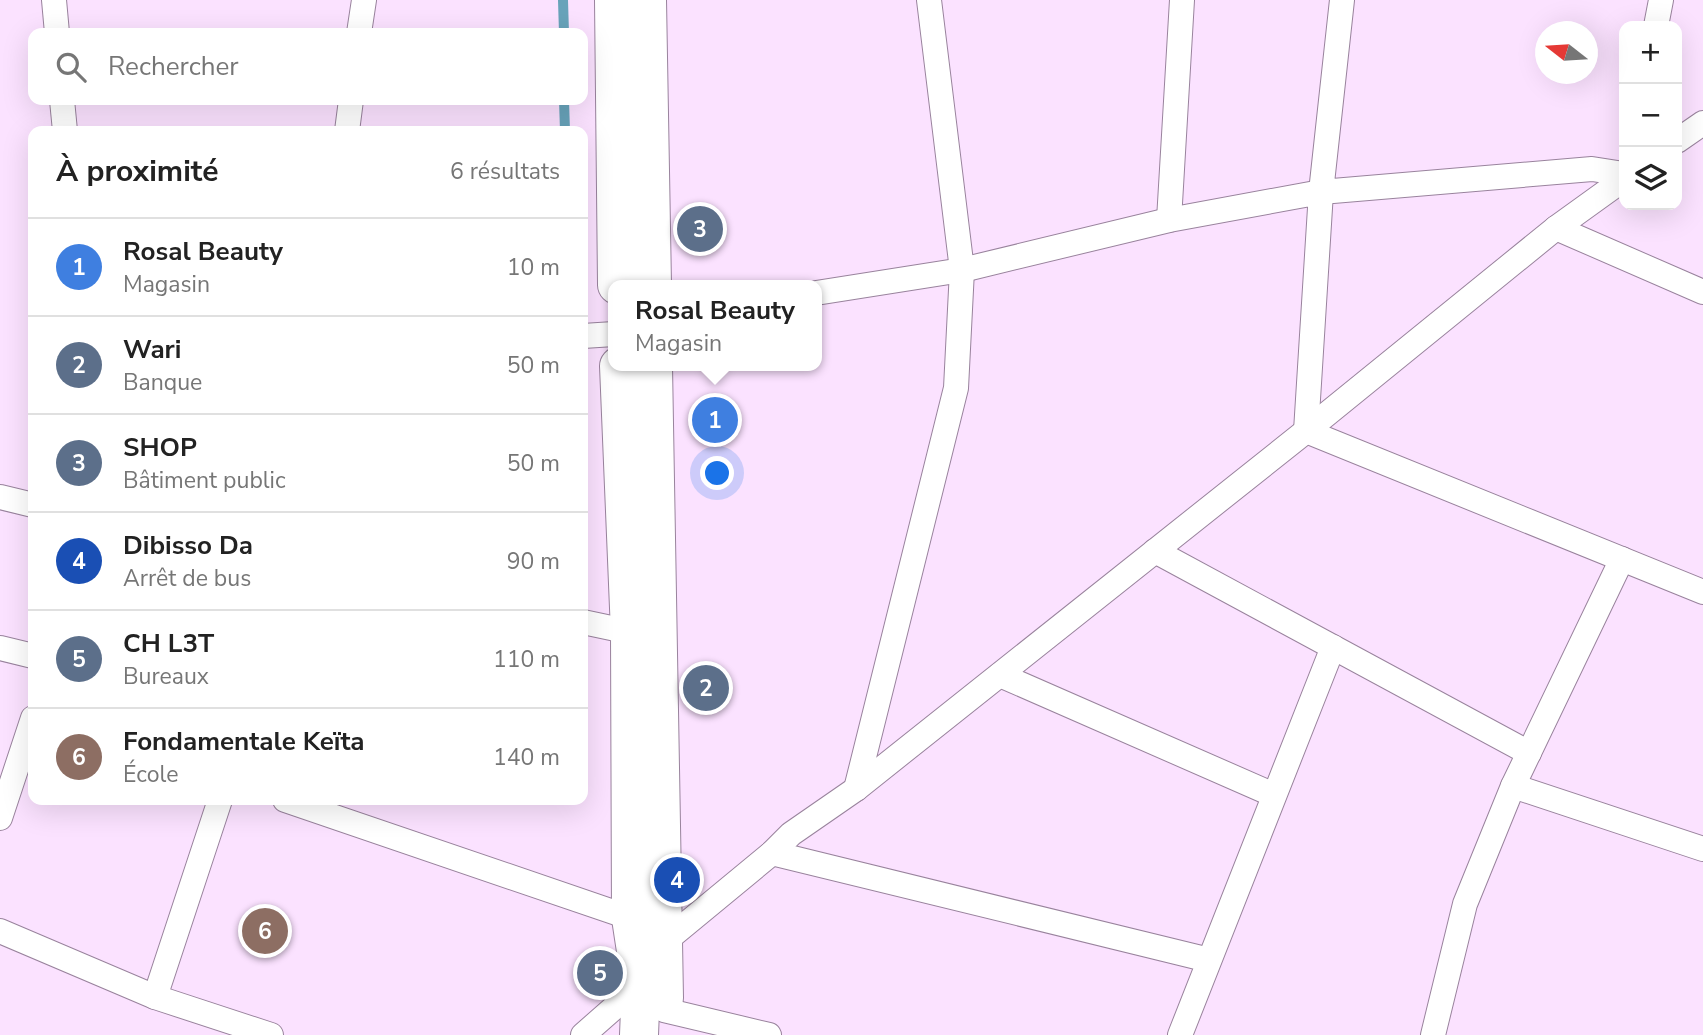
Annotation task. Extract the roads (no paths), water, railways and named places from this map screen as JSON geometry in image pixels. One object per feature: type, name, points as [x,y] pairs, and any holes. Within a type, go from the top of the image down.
[{"type":"main road","points":[[614,0],[617,280]]},
{"type":"main road","points":[[647,0],[652,280]]},
{"type":"main road","points":[[619,371],[630,632],[631,918],[652,1016]]},
{"type":"main road","points":[[652,1016],[663,943],[653,371]]},
{"type":"street","points":[[54,0],[57,28]]},
{"type":"street","points":[[360,28],[364,0]]},
{"type":"street","points":[[856,789],[956,388],[962,270],[929,0]]},
{"type":"street","points":[[1169,220],[1182,0]]},
{"type":"street","points":[[1306,431],[1321,192],[1342,0]]},
{"type":"street","points":[[1657,21],[1661,0]]},
{"type":"street","points":[[62,105],[65,126]]},
{"type":"street","points":[[348,126],[350,105]]},
{"type":"street","points":[[1682,137],[1703,122]]},
{"type":"street","points":[[822,292],[962,270],[1169,220],[1321,192],[1591,169],[1619,175]]},
{"type":"street","points":[[663,943],[772,853],[791,834],[856,789],[1619,180]]},
{"type":"street","points":[[1556,228],[1703,292]]},
{"type":"street","points":[[588,335],[608,334]]},
{"type":"street","points":[[1306,431],[1703,592]]},
{"type":"street","points":[[0,497],[28,504]]},
{"type":"street","points":[[1156,551],[1529,753]]},
{"type":"street","points":[[1433,1035],[1465,904],[1513,786],[1622,559]]},
{"type":"street","points":[[588,623],[630,632]]},
{"type":"street","points":[[1180,1035],[1333,647]]},
{"type":"street","points":[[0,648],[28,655]]},
{"type":"street","points":[[1000,675],[1274,795]]},
{"type":"street","points":[[0,818],[28,733]]},
{"type":"street","points":[[1513,786],[1703,849]]},
{"type":"street","points":[[155,997],[218,805]]},
{"type":"street","points":[[300,805],[631,918]]},
{"type":"street","points":[[772,853],[1209,960]]},
{"type":"street","points":[[0,931],[155,997],[271,1035]]},
{"type":"street","points":[[583,1035],[652,1016],[769,1035]]},
{"type":"waterway","points":[[563,0],[564,28]]},
{"type":"waterway","points":[[564,105],[565,126]]},
{"type":"place","name":"SHOP","points":[[700,229]]},
{"type":"place","name":"Rosal Beauty","points":[[715,420]]},
{"type":"place","name":"Wari","points":[[706,688]]},
{"type":"place","name":"Dibisso Da","points":[[677,880]]},
{"type":"place","name":"Fondamentale Keïta","points":[[265,931]]},
{"type":"place","name":"CH L3T","points":[[600,973]]}]
